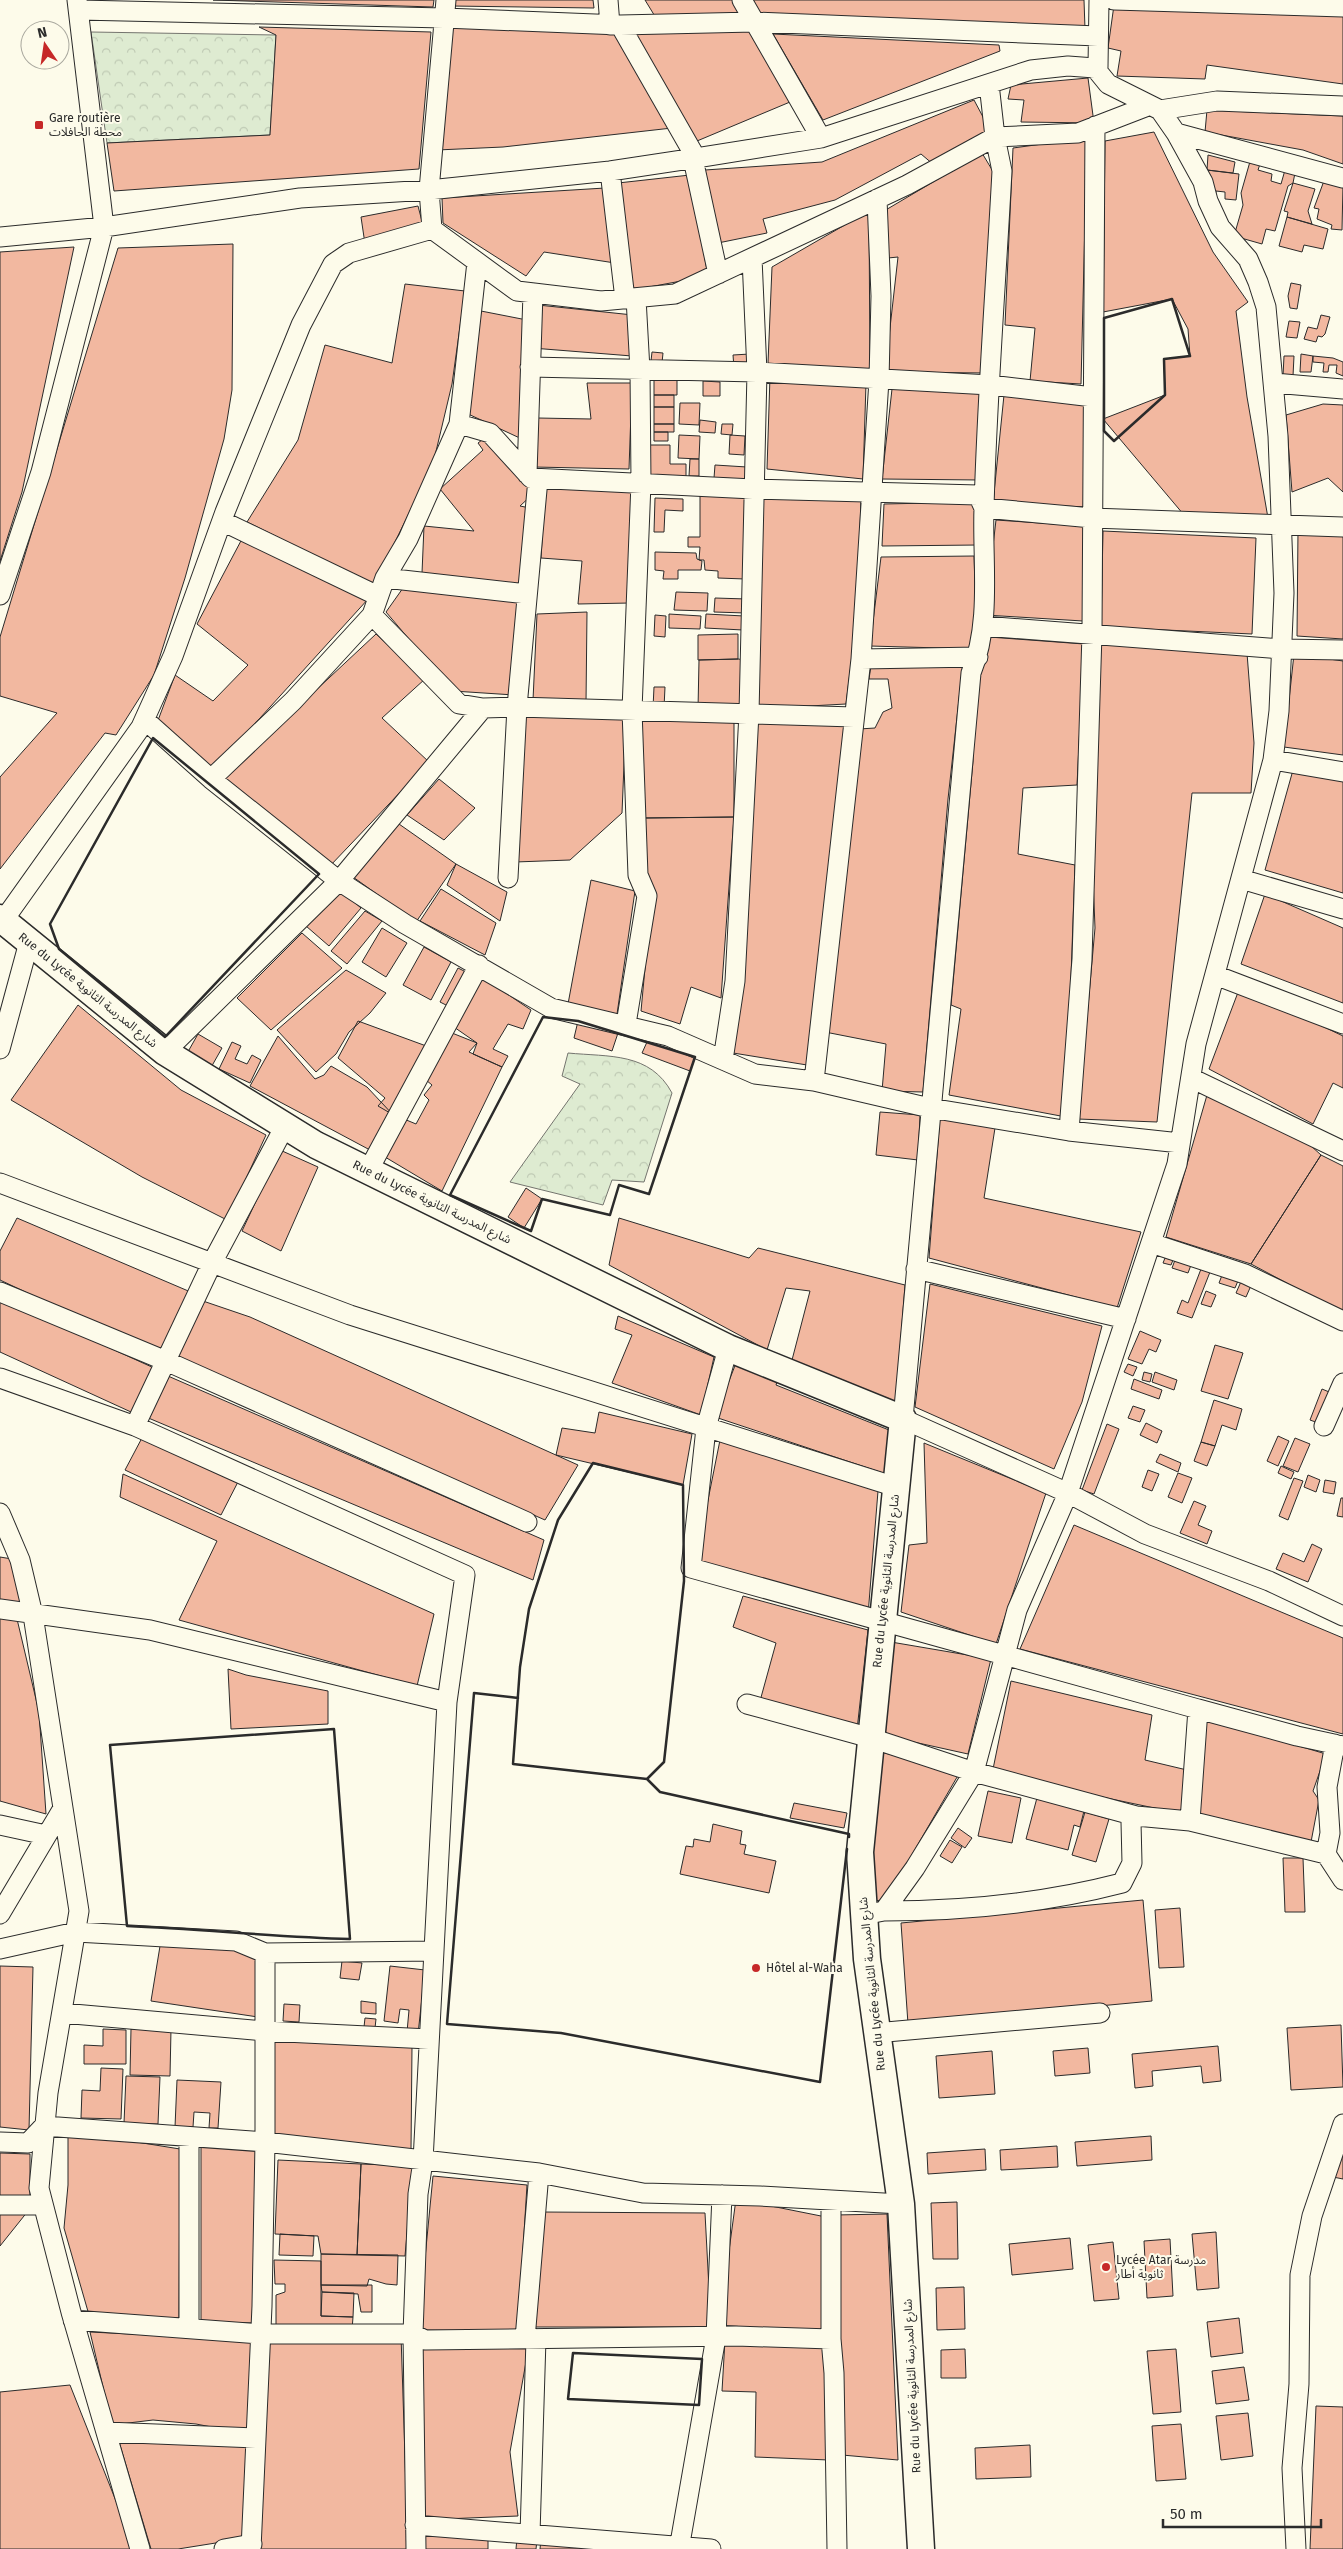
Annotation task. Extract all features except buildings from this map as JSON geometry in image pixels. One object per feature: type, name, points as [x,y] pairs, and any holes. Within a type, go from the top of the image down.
[{"type":"street","points":[[608,0],[615,25],[695,159],[718,274]]},
{"type":"street","points":[[742,0],[821,138]]},
{"type":"street","points":[[873,1913],[915,1868],[974,1772],[1017,1610],[1068,1493],[1177,1164],[1196,1044],[1273,760],[1279,711],[1284,593],[1282,524],[1274,383],[1266,307],[1248,259],[1220,228],[1208,201],[1203,182],[1176,134],[1154,108],[1108,84],[1096,67],[1098,0]]},
{"type":"street","points":[[1114,0],[1343,7]]},
{"type":"street","points":[[0,595],[41,472],[104,227],[78,5],[445,9],[615,25],[754,22],[1098,36]]},
{"type":"street","points":[[445,9],[429,190],[432,229],[517,291],[601,301],[676,294],[877,199],[995,137],[1078,133],[1154,108],[1217,101],[1343,106]]},
{"type":"street","points":[[0,237],[104,227],[300,198],[429,190],[610,171],[695,159],[821,138],[1031,70],[1050,66],[1096,67]]},
{"type":"street","points":[[903,1419],[971,673],[978,657],[983,626],[984,508],[1002,171],[995,137],[989,84]]},
{"type":"street","points":[[1069,1131],[1082,959],[1092,633],[1095,126]]},
{"type":"street","points":[[1176,134],[1343,178]]},
{"type":"street","points":[[610,171],[631,298],[640,370],[641,483],[632,710],[638,875],[647,896],[626,1024]]},
{"type":"street","points":[[814,1081],[824,1006],[861,659],[879,380],[881,296],[877,199]]},
{"type":"street","points":[[2,919],[145,720],[173,656],[222,521],[301,325],[333,264],[349,253],[432,229]]},
{"type":"street","points":[[723,1060],[735,981],[750,713],[753,488],[757,372],[752,258]]},
{"type":"street","points":[[211,779],[293,701],[372,615],[385,578],[408,539],[459,424],[477,262]]},
{"type":"street","points":[[508,878],[517,707],[527,594],[532,476],[530,367],[533,293]]},
{"type":"street","points":[[530,367],[757,372],[990,385],[1093,397]]},
{"type":"street","points":[[1274,383],[1343,388]]},
{"type":"street","points":[[459,424],[490,433],[532,476],[753,488],[978,495],[984,508]]},
{"type":"street","points":[[984,508],[1092,518],[1343,527]]},
{"type":"street","points":[[222,521],[378,596]]},
{"type":"street","points":[[385,578],[527,594]]},
{"type":"street","points":[[372,615],[459,704],[483,708],[517,707],[854,717]]},
{"type":"street","points":[[983,626],[1281,649],[1343,650]]},
{"type":"street","points":[[861,659],[978,657]]},
{"type":"street","points":[[165,1052],[339,881],[483,708]]},
{"type":"street","points":[[145,720],[211,779],[339,881],[405,924],[551,1008],[626,1024],[668,1036],[755,1074],[814,1081],[930,1108],[1069,1131],[1180,1143]]},
{"type":"street","points":[[1273,760],[1343,772]]},
{"type":"street","points":[[1241,879],[1343,909]]},
{"type":"street","name":"Rue du Lycée شارع المدرسة الثانوية","points":[[2,919],[165,1052],[285,1126],[368,1171],[728,1348],[903,1419],[1068,1493],[1144,1534],[1269,1581],[1343,1616]]},
{"type":"street","points":[[0,1050],[29,942]]},
{"type":"street","points":[[368,1171],[479,966]]},
{"type":"street","points":[[1215,974],[1343,1024]]},
{"type":"street","points":[[1191,1078],[1343,1151]]},
{"type":"street","points":[[135,1426],[212,1263],[285,1126]]},
{"type":"street","points":[[0,1182],[350,1315],[896,1487]]},
{"type":"street","points":[[1151,1243],[1245,1274],[1343,1321]]},
{"type":"street","points":[[916,1269],[1126,1319]]},
{"type":"street","points":[[0,1292],[166,1361],[527,1522]]},
{"type":"street","points":[[728,1348],[706,1428],[691,1568],[1004,1657],[1297,1736],[1339,1745],[1327,1787],[1330,1833],[1326,1854]]},
{"type":"street","points":[[0,1378],[135,1426],[465,1574],[447,1702],[423,2161],[418,2194],[413,2334],[416,2549]]},
{"type":"street","points":[[1324,1426],[1343,1382]]},
{"type":"street","name":"Rue du Lycée شارع المدرسة الثانوية","points":[[903,1419],[881,1623],[860,1852],[873,1913],[875,2033],[901,2204],[921,2549]]},
{"type":"street","points":[[0,1513],[20,1560],[32,1615],[79,1911],[48,2093],[39,2188],[73,2320],[140,2549]]},
{"type":"street","points":[[0,1609],[32,1615],[150,1630],[447,1702]]},
{"type":"street","points":[[747,1704],[871,1738],[974,1772],[1136,1816],[1190,1821],[1326,1854],[1343,1880]]},
{"type":"street","points":[[1190,1821],[1198,1709]]},
{"type":"street","points":[[0,1914],[63,1808]]},
{"type":"street","points":[[873,1913],[936,1911],[1005,1904],[1082,1894],[1122,1883],[1132,1863],[1131,1822],[1136,1816]]},
{"type":"street","points":[[0,1825],[46,1836]]},
{"type":"street","points":[[0,1949],[76,1932],[236,1941],[265,1953],[434,1951]]},
{"type":"street","points":[[224,2549],[251,2546],[261,2334],[265,2142],[265,1953]]},
{"type":"street","points":[[62,2013],[264,2031],[429,2039]]},
{"type":"street","points":[[875,2033],[1100,2013]]},
{"type":"street","points":[[1296,2549],[1292,2468],[1299,2384],[1300,2275],[1312,2216],[1343,2124]]},
{"type":"street","points":[[44,2126],[265,2142],[539,2173],[643,2193],[901,2204]]},
{"type":"street","points":[[0,2142],[28,2143],[44,2126]]},
{"type":"street","points":[[189,2136],[189,2328]]},
{"type":"street","points":[[530,2534],[530,2339],[539,2173]]},
{"type":"street","points":[[679,2548],[716,2337],[722,2195]]},
{"type":"street","points":[[831,2200],[831,2340],[834,2373],[837,2549]]},
{"type":"street","points":[[0,2205],[44,2205]]},
{"type":"street","points":[[73,2320],[261,2334],[413,2334],[425,2340],[716,2337],[831,2340]]},
{"type":"street","points":[[106,2432],[256,2438]]},
{"type":"street","points":[[415,2525],[679,2548],[711,2549]]},
{"type":"green space","points":[[91,32],[276,35],[270,135],[107,143]]},
{"type":"green space","points":[[568,1053],[613,1057],[640,1063],[652,1070],[663,1080],[672,1093],[644,1182],[612,1180],[603,1205],[510,1182],[580,1084],[562,1076]]},
{"type":"wall","points":[[1172,299],[1190,356],[1164,359],[1165,395],[1114,441],[1104,431],[1104,318],[1172,299]]},
{"type":"wall","points":[[153,738],[319,874],[165,1037],[59,949],[50,924],[153,738]]},
{"type":"wall","points":[[543,1017],[578,1021],[695,1057],[649,1194],[619,1185],[610,1215],[542,1199],[531,1231],[450,1195],[543,1017]]},
{"type":"wall","points":[[593,1463],[683,1485],[684,1581],[664,1762],[647,1779],[513,1764],[520,1667],[529,1609],[558,1520],[593,1463]]},
{"type":"wall","points":[[518,1698],[474,1693],[447,2024],[561,2033],[820,2082],[847,1849]]},
{"type":"wall","points":[[334,1729],[350,1939],[127,1926],[110,1745],[334,1729]]},
{"type":"wall","points":[[647,1779],[660,1792],[849,1834],[849,1837]]},
{"type":"wall","points":[[573,2353],[702,2359],[699,2405],[568,2399],[573,2353]]},
{"type":"place","name":"Gare routière محطة الحافلات","points":[[39,125]]},
{"type":"place","name":"Hôtel al-Waha","points":[[756,1968]]},
{"type":"place","name":"Lycée Atar مدرسة ثانوية أطار","points":[[1106,2267]]}]
